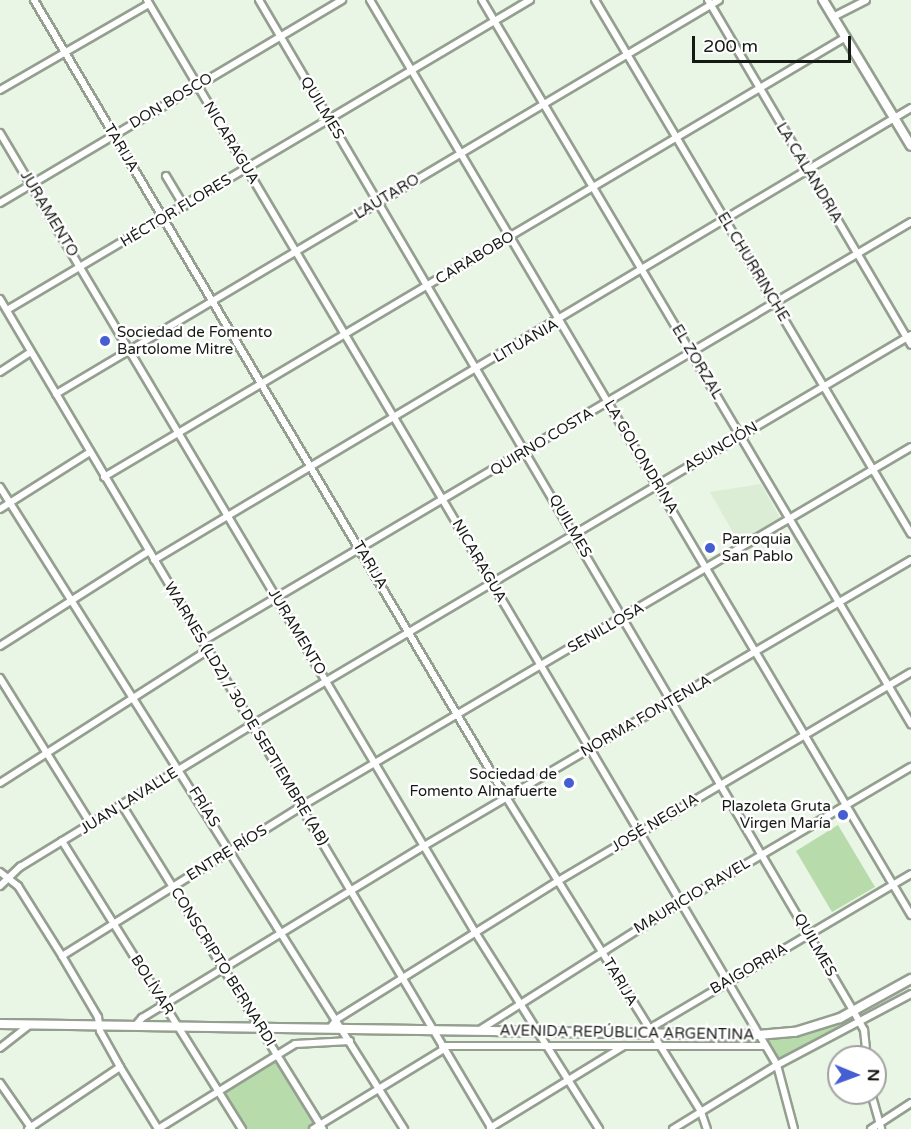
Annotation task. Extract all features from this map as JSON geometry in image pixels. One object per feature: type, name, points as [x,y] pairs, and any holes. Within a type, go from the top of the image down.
[{"type":"main road","points":[[823,0],[911,146]]},
{"type":"main road","name":"AVENIDA REPÚBLICA ARGENTINA","points":[[0,1024],[478,1031],[650,1031],[758,1035],[803,1030],[854,1012],[911,979]]},
{"type":"street","name":"TARIJA","points":[[34,0],[506,797],[701,1112],[707,1129]]},
{"type":"street","name":"QUILMES","points":[[258,0],[478,369],[861,1024],[865,1045]]},
{"type":"street","name":"DON BOSCO","points":[[0,203],[342,0]]},
{"type":"street","name":"LA GOLONDRINA","points":[[370,0],[708,568],[911,915]]},
{"type":"street","name":"EL ZORZAL","points":[[482,0],[911,724]]},
{"type":"street","name":"HÉCTOR FLORES","points":[[7,310],[530,0]]},
{"type":"street","name":"EL CHURRINCHE","points":[[595,0],[911,534]]},
{"type":"street","name":"LAUTARO","points":[[56,394],[461,154],[709,2],[719,0]]},
{"type":"street","points":[[833,17],[866,0]]},
{"type":"street","points":[[0,90],[148,2]]},
{"type":"street","name":"NICARAGUA","points":[[148,2],[777,1065],[794,1129]]},
{"type":"street","name":"LA CALANDRIA","points":[[709,2],[857,255],[909,336],[911,345]]},
{"type":"street","name":"CARABOBO","points":[[104,477],[428,287],[846,37]]},
{"type":"street","name":"LITUANIA","points":[[154,560],[726,221],[911,108]]},
{"type":"street","name":"JURAMENTO","points":[[0,132],[475,932],[599,1129]]},
{"type":"street","points":[[166,176],[184,206]]},
{"type":"street","name":"QUIRNO COSTA","points":[[202,641],[444,501],[911,222]]},
{"type":"street","name":"WARNES (LDZ) / 30 DE SEPTIEMBRE (AB)","points":[[0,299],[490,1128]]},
{"type":"street","name":"ASUNCIÓN","points":[[252,724],[909,336]]},
{"type":"street","points":[[0,372],[31,352]]},
{"type":"street","name":"SENILLOSA","points":[[300,807],[911,447]]},
{"type":"street","points":[[0,509],[90,452]]},
{"type":"street","name":"FRÍAS","points":[[0,487],[132,700],[180,769],[231,850],[404,1129]]},
{"type":"street","points":[[0,646],[149,551]]},
{"type":"street","name":"NORMA FONTENLA","points":[[135,1026],[164,1004],[424,846],[911,560]]},
{"type":"street","points":[[0,783],[208,650]]},
{"type":"street","name":"JOSÉ NEGLIA","points":[[337,1019],[638,832],[911,672]]},
{"type":"street","points":[[0,678],[91,824]]},
{"type":"street","name":"JUAN LAVALLE","points":[[0,886],[7,878],[62,842],[252,724]]},
{"type":"street","name":"MAURICIO RAVEL","points":[[478,1031],[518,1002],[680,903],[911,767]]},
{"type":"street","name":"CONSCRIPTO BERNARDI","points":[[122,805],[321,1127]]},
{"type":"street","name":"ENTRE RÍOS","points":[[62,956],[300,807]]},
{"type":"street","name":"BOLÍVAR","points":[[62,842],[242,1129]]},
{"type":"street","points":[[0,872],[18,886],[62,956],[120,1067],[158,1129],[298,1042],[350,1041]]},
{"type":"street","name":"BAIGORRIA","points":[[650,1031],[727,980],[911,874]]},
{"type":"street","points":[[674,1129],[777,1065],[861,1024],[911,994]]},
{"type":"street","points":[[330,1028],[337,1019]]},
{"type":"street","points":[[0,1048],[29,1025]]},
{"type":"street","points":[[490,1128],[625,1046]]},
{"type":"street","name":"AVENIDA REPÚBLICA ARGENTINA","points":[[443,1047],[765,1046]]},
{"type":"street","points":[[313,1129],[321,1127],[443,1047]]},
{"type":"street","points":[[0,1083],[30,1128],[120,1067]]},
{"type":"street","points":[[871,1129],[879,1127],[911,1103]]},
{"type":"street","points":[[874,1105],[879,1127]]},
{"type":"shaded area","points":[[761,484],[780,518],[739,543],[710,492]]},
{"type":"green space","points":[[838,825],[875,887],[832,912],[796,851]]},
{"type":"green space","points":[[853,1015],[858,1023],[778,1061],[764,1040]]},
{"type":"green space","points":[[276,1059],[316,1124],[308,1129],[244,1129],[222,1093]]},
{"type":"place","name":"Sociedad de Fomento Bartolome Mitre","points":[[105,341]]},
{"type":"place","name":"Parroquia San Pablo","points":[[710,548]]},
{"type":"place","name":"Sociedad de Fomento Almafuerte","points":[[569,783]]},
{"type":"place","name":"Plazoleta Gruta Virgen María","points":[[843,815]]}]
